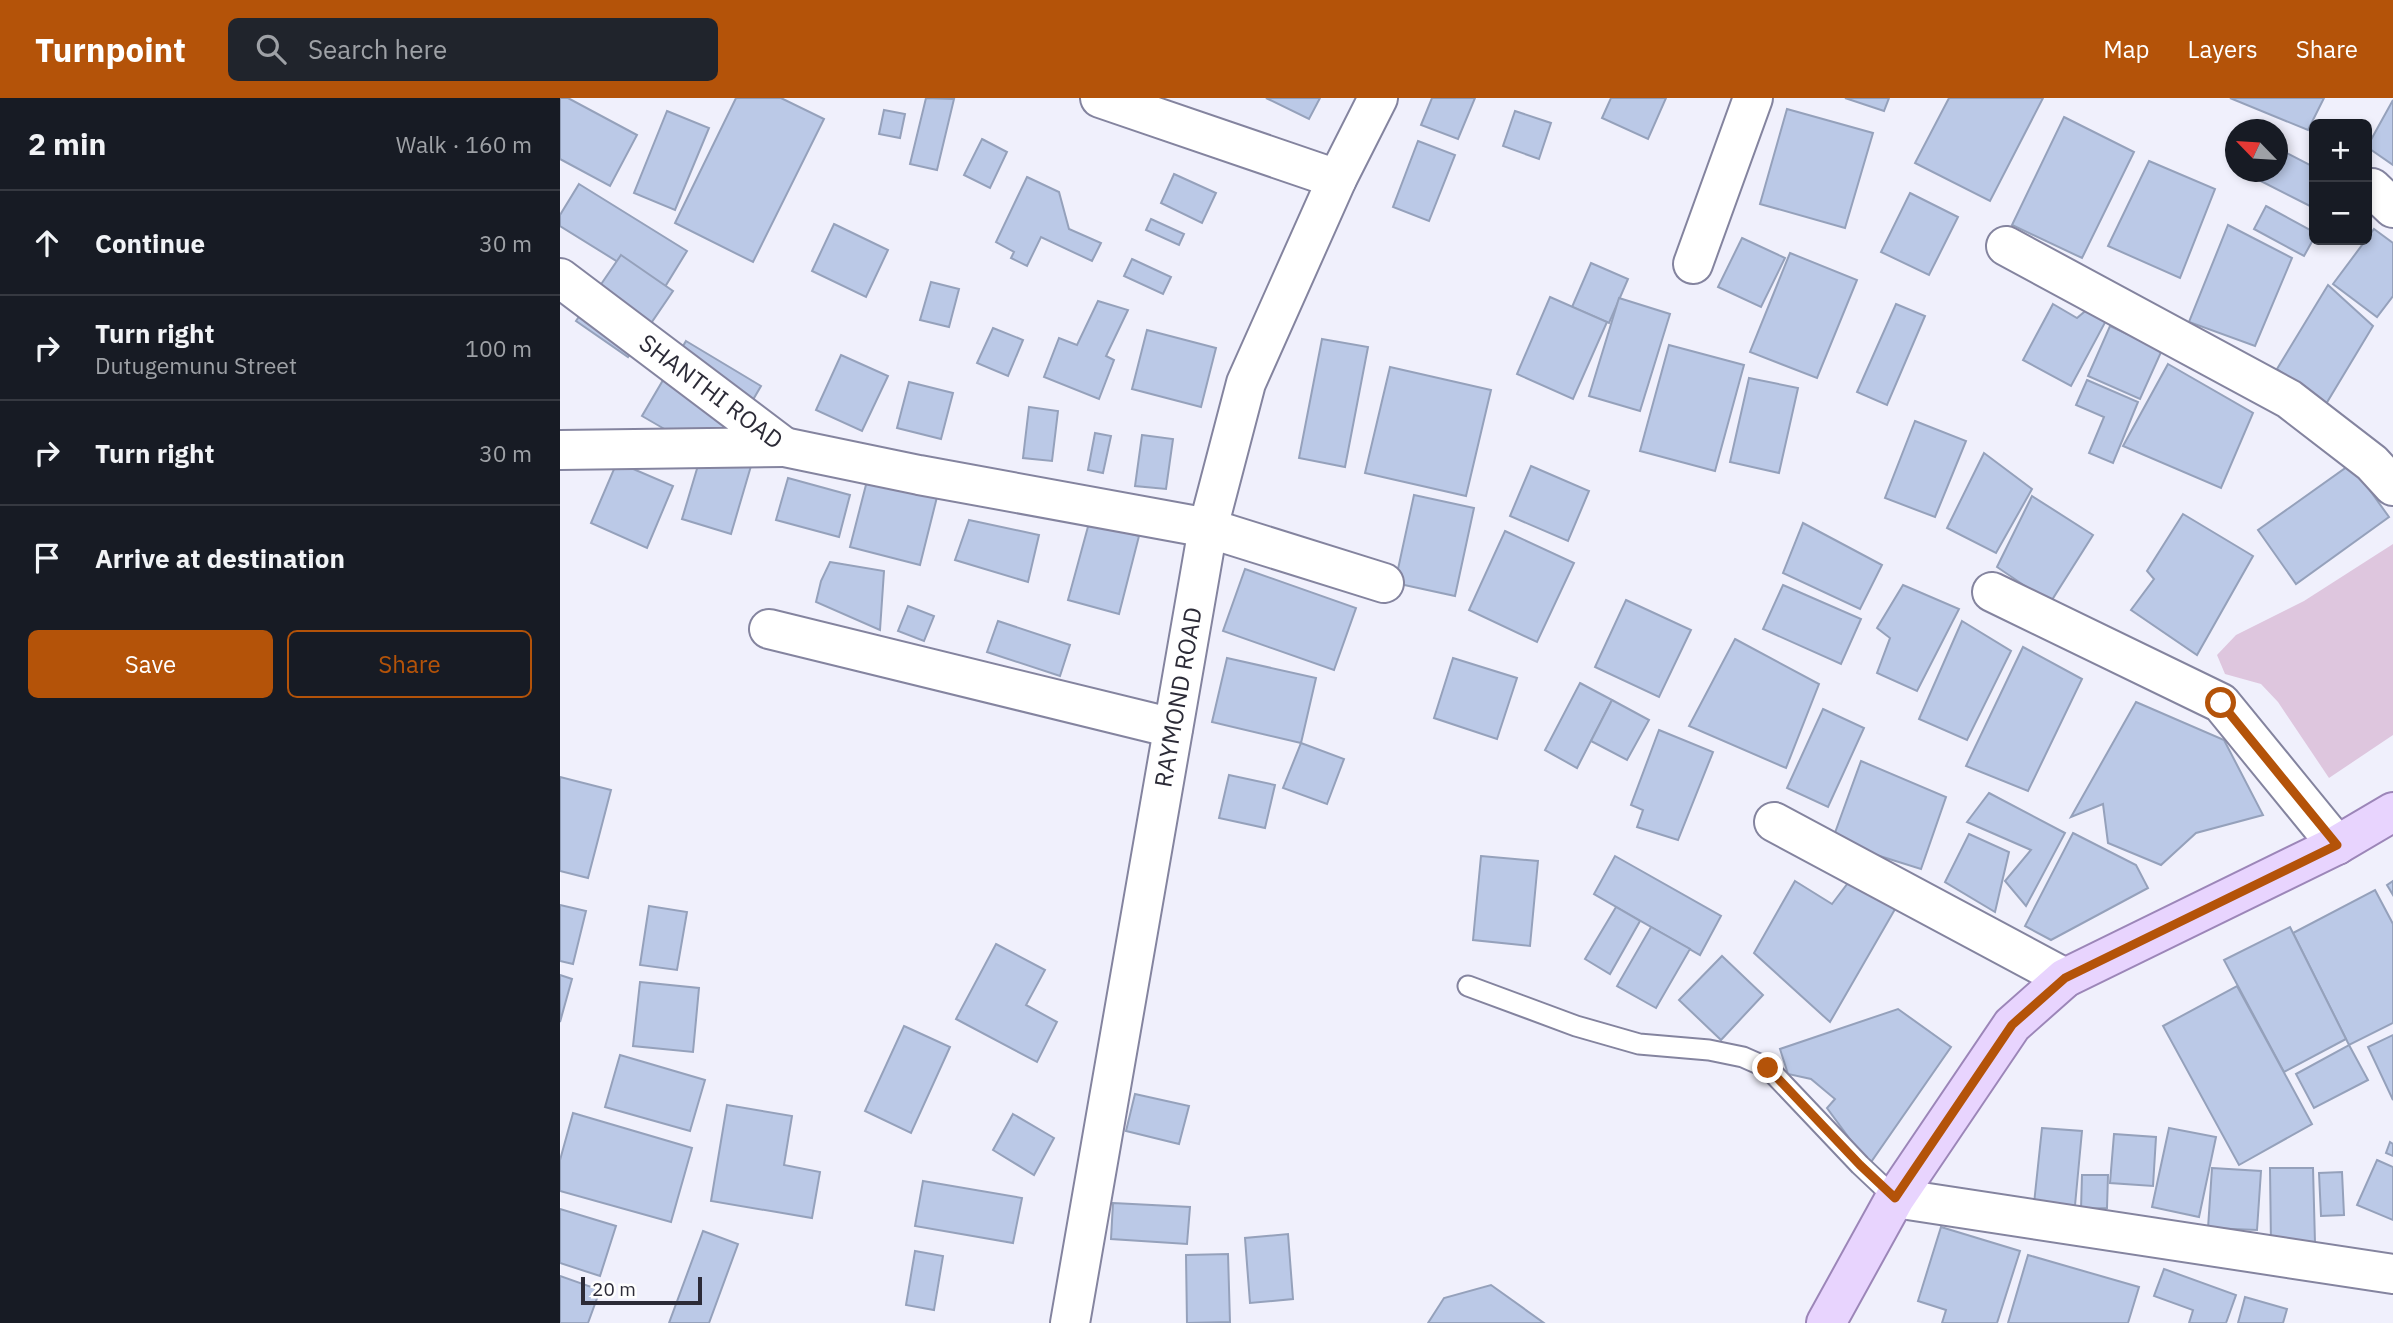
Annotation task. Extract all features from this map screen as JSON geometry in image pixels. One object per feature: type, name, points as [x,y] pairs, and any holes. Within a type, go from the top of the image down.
[{"type":"main road","points":[[1826,1323],[1895,1198],[2012,1025],[2065,978],[2337,845],[2393,812]]},
{"type":"street","points":[[1100,98],[1337,179]]},
{"type":"street","name":"RAYMOND ROAD","points":[[1070,1323],[1208,528],[1246,383],[1337,179],[1378,98]]},
{"type":"street","points":[[1693,264],[1753,98]]},
{"type":"street","points":[[2006,246],[2289,399],[2372,463],[2393,486]]},
{"type":"street","name":"SHANTHI ROAD","points":[[560,278],[784,447]]},
{"type":"street","points":[[784,447],[919,475],[1208,528],[1384,583]]},
{"type":"street","name":"SHANTHI ROAD","points":[[560,450],[784,447]]},
{"type":"street","points":[[1992,592],[2221,703],[2337,845]]},
{"type":"street","points":[[769,629],[1173,728]]},
{"type":"street","points":[[1774,822],[2065,978]]},
{"type":"street","points":[[1895,1198],[2393,1273]]},
{"type":"lane","points":[[1468,986],[1576,1026],[1639,1044],[1709,1050],[1743,1057],[1768,1068],[1895,1198]]},
{"type":"shaded area","points":[[2393,544],[2393,735],[2329,778],[2278,702],[2261,684],[2225,674],[2217,655],[2236,635],[2304,601]]},
{"type":"building","points":[[560,98],[568,98],[637,135],[610,186],[560,159]]},
{"type":"building","points":[[736,98],[781,98],[824,119],[753,262],[675,223]]},
{"type":"building","points":[[926,98],[954,99],[937,170],[910,164]]},
{"type":"building","points":[[1266,98],[1320,98],[1309,119]]},
{"type":"building","points":[[1432,98],[1475,98],[1458,139],[1421,125]]},
{"type":"building","points":[[1611,98],[1666,98],[1648,139],[1602,118]]},
{"type":"building","points":[[1845,98],[1889,98],[1884,111]]},
{"type":"building","points":[[1949,98],[2043,98],[1990,201],[1915,163]]},
{"type":"building","points":[[2230,98],[2324,98],[2314,119],[2309,119],[2308,130],[2288,122],[2288,119],[2281,119]]},
{"type":"building","points":[[2393,100],[2393,165],[2372,150],[2372,138]]},
{"type":"building","points":[[1787,109],[1873,133],[1845,228],[1760,204]]},
{"type":"building","points":[[884,110],[905,114],[900,138],[879,134]]},
{"type":"building","points":[[667,111],[709,128],[675,210],[634,193]]},
{"type":"building","points":[[1515,111],[1551,123],[1539,159],[1503,146]]},
{"type":"building","points":[[2064,117],[2134,152],[2082,258],[2012,225]]},
{"type":"building","points":[[982,139],[1007,152],[990,188],[964,175]]},
{"type":"building","points":[[1418,141],[1455,155],[1429,221],[1393,207]]},
{"type":"building","points":[[2288,154],[2309,164],[2309,205],[2263,182],[2288,182]]},
{"type":"building","points":[[2149,161],[2215,189],[2180,278],[2108,246]]},
{"type":"building","points":[[1174,174],[1216,193],[1202,223],[1161,203]]},
{"type":"building","points":[[1027,177],[1059,192],[1069,229],[1101,243],[1092,261],[1041,237],[1027,266],[1011,258],[1014,252],[996,242]]},
{"type":"building","points":[[579,184],[687,251],[663,290],[560,226],[560,215]]},
{"type":"building","points":[[1910,193],[1958,217],[1929,275],[1881,252]]},
{"type":"building","points":[[2266,206],[2309,229],[2310,245],[2304,256],[2254,229]]},
{"type":"building","points":[[1151,219],[1184,234],[1179,245],[1146,230]]},
{"type":"building","points":[[834,224],[888,250],[866,297],[812,271]]},
{"type":"building","points":[[2228,225],[2292,258],[2255,346],[2189,322]]},
{"type":"building","points":[[2374,229],[2393,243],[2393,296],[2377,317],[2333,284],[2362,245],[2372,245]]},
{"type":"building","points":[[1742,238],[1785,258],[1761,307],[1718,287]]},
{"type":"building","points":[[1790,253],[1857,280],[1817,378],[1750,352]]},
{"type":"building","points":[[621,255],[673,291],[628,357],[576,321]]},
{"type":"building","points":[[1132,259],[1171,277],[1163,294],[1124,276]]},
{"type":"building","points":[[1591,263],[1628,279],[1609,323],[1572,307]]},
{"type":"building","points":[[931,282],[959,289],[949,327],[920,320]]},
{"type":"building","points":[[2328,285],[2373,326],[2326,404],[2277,369]]},
{"type":"building","points":[[1550,297],[1607,322],[1573,399],[1517,374]]},
{"type":"building","points":[[1619,298],[1670,314],[1640,411],[1589,396]]},
{"type":"building","points":[[1098,301],[1128,310],[1106,356],[1114,360],[1099,399],[1044,377],[1059,338],[1077,345]]},
{"type":"building","points":[[1896,304],[1925,316],[1887,405],[1857,392]]},
{"type":"building","points":[[2053,304],[2077,318],[2090,307],[2108,317],[2071,386],[2023,360]]},
{"type":"building","points":[[2110,326],[2162,350],[2140,399],[2088,376]]},
{"type":"building","points":[[993,328],[1023,340],[1008,376],[977,363]]},
{"type":"building","points":[[1147,330],[1216,348],[1201,407],[1132,389]]},
{"type":"building","points":[[1322,339],[1368,347],[1345,467],[1299,458]]},
{"type":"building","points":[[686,341],[761,386],[718,460],[642,416]]},
{"type":"building","points":[[1669,345],[1744,365],[1715,471],[1640,451]]},
{"type":"building","points":[[841,355],[888,376],[862,431],[816,410]]},
{"type":"building","points":[[2168,364],[2253,413],[2221,488],[2123,446]]},
{"type":"building","points":[[1390,367],[1491,390],[1466,496],[1365,473]]},
{"type":"building","points":[[1749,378],[1798,388],[1779,473],[1730,462]]},
{"type":"building","points":[[2087,380],[2138,402],[2113,463],[2089,453],[2104,417],[2076,405]]},
{"type":"building","points":[[909,382],[953,393],[941,439],[897,428]]},
{"type":"building","points":[[1029,407],[1058,411],[1052,461],[1023,458]]},
{"type":"building","points":[[1915,421],[1966,441],[1935,517],[1885,498]]},
{"type":"building","points":[[1095,433],[1111,436],[1103,473],[1088,470]]},
{"type":"building","points":[[1142,435],[1173,439],[1166,489],[1135,486]]},
{"type":"building","points":[[702,452],[751,466],[731,534],[682,519]]},
{"type":"building","points":[[1984,453],[2032,489],[1996,553],[1947,528]]},
{"type":"building","points":[[617,462],[673,486],[647,548],[591,523]]},
{"type":"building","points":[[2351,464],[2389,517],[2296,584],[2258,530]]},
{"type":"building","points":[[1531,466],[1589,491],[1568,541],[1510,516]]},
{"type":"building","points":[[868,477],[938,493],[920,565],[850,547]]},
{"type":"building","points":[[788,478],[850,495],[839,537],[776,520]]},
{"type":"building","points":[[1414,495],[1474,508],[1455,596],[1395,583]]},
{"type":"building","points":[[2032,496],[2093,535],[2050,603],[1997,567]]},
{"type":"building","points":[[2183,514],[2253,556],[2197,655],[2131,610],[2154,579],[2147,571]]},
{"type":"building","points":[[969,520],[1039,535],[1028,582],[955,560]]},
{"type":"building","points":[[1089,523],[1139,536],[1119,614],[1068,600]]},
{"type":"building","points":[[1803,523],[1882,565],[1860,609],[1783,573]]},
{"type":"building","points":[[1505,531],[1574,563],[1537,642],[1469,610]]},
{"type":"building","points":[[830,562],[884,571],[880,630],[816,602],[821,581]]},
{"type":"building","points":[[1245,569],[1356,608],[1334,670],[1223,631]]},
{"type":"building","points":[[1783,585],[1861,619],[1841,664],[1763,629]]},
{"type":"building","points":[[1903,585],[1959,609],[1917,691],[1877,673],[1890,638],[1877,628]]},
{"type":"building","points":[[1626,600],[1691,630],[1659,697],[1595,667]]},
{"type":"building","points":[[908,606],[934,616],[924,641],[898,631]]},
{"type":"building","points":[[998,621],[1070,645],[1060,676],[987,652]]},
{"type":"building","points":[[1962,621],[2011,651],[1967,740],[1919,719]]},
{"type":"building","points":[[1735,639],[1819,684],[1786,768],[1689,726]]},
{"type":"building","points":[[2023,647],[2082,679],[2028,791],[1966,766]]},
{"type":"building","points":[[1227,658],[1316,678],[1301,743],[1212,722]]},
{"type":"building","points":[[1453,658],[1517,678],[1497,739],[1434,718]]},
{"type":"building","points":[[1580,683],[1612,700],[1577,768],[1545,750]]},
{"type":"building","points":[[1612,700],[1649,720],[1627,760],[1591,741]]},
{"type":"building","points":[[2136,702],[2224,740],[2263,815],[2196,833],[2161,865],[2108,843],[2103,804],[2071,817]]},
{"type":"building","points":[[1823,709],[1864,728],[1828,807],[1787,788]]},
{"type":"building","points":[[1659,730],[1713,752],[1678,840],[1637,827],[1643,810],[1631,805]]},
{"type":"building","points":[[1301,743],[1344,759],[1327,804],[1283,788]]},
{"type":"building","points":[[1861,761],[1946,797],[1921,869],[1832,841]]},
{"type":"building","points":[[1229,775],[1275,785],[1265,828],[1219,818]]},
{"type":"building","points":[[560,777],[611,790],[588,878],[560,871]]},
{"type":"building","points":[[1989,793],[2065,833],[2026,906],[2005,881],[2031,850],[1967,822]]},
{"type":"building","points":[[2073,833],[2136,865],[2148,888],[2051,940],[2025,926]]},
{"type":"building","points":[[1969,834],[2009,852],[1995,912],[1945,882]]},
{"type":"building","points":[[1481,856],[1538,861],[1530,946],[1473,940]]},
{"type":"building","points":[[1615,856],[1721,916],[1700,955],[1594,894]]},
{"type":"building","points":[[1795,881],[1832,904],[1848,883],[1898,904],[1830,1022],[1754,953]]},
{"type":"building","points":[[2393,881],[2393,895],[2387,885]]},
{"type":"building","points":[[2375,890],[2393,924],[2393,1023],[2349,1045],[2293,933]]},
{"type":"building","points":[[560,905],[586,911],[573,964],[560,961]]},
{"type":"building","points":[[649,906],[687,912],[677,970],[640,965]]},
{"type":"building","points":[[1616,907],[1640,921],[1610,974],[1585,959]]},
{"type":"building","points":[[1651,927],[1690,949],[1656,1008],[1617,986]]},
{"type":"building","points":[[2290,927],[2346,1039],[2284,1072],[2224,960]]},
{"type":"building","points":[[996,944],[1045,970],[1026,1005],[1057,1022],[1037,1062],[956,1019]]},
{"type":"building","points":[[1722,956],[1763,995],[1721,1040],[1679,1000]]},
{"type":"building","points":[[560,975],[572,979],[560,1022]]},
{"type":"building","points":[[640,982],[699,988],[693,1052],[633,1046]]},
{"type":"building","points":[[2237,986],[2312,1124],[2239,1165],[2163,1026]]},
{"type":"building","points":[[1898,1009],[1951,1047],[1869,1165],[1827,1108],[1835,1099],[1811,1079],[1788,1074],[1780,1049]]},
{"type":"building","points":[[904,1026],[950,1047],[911,1133],[865,1111]]},
{"type":"building","points":[[2393,1035],[2393,1100],[2368,1047]]},
{"type":"building","points":[[2349,1045],[2368,1080],[2314,1108],[2296,1074]]},
{"type":"building","points":[[620,1055],[705,1080],[690,1131],[605,1107]]},
{"type":"building","points":[[1135,1094],[1189,1106],[1179,1144],[1126,1131]]},
{"type":"building","points":[[727,1105],[792,1116],[784,1165],[820,1172],[812,1218],[711,1201]]},
{"type":"building","points":[[573,1113],[692,1148],[671,1222],[560,1191],[560,1160]]},
{"type":"building","points":[[1013,1114],[1054,1138],[1034,1175],[993,1150]]},
{"type":"building","points":[[2042,1128],[2082,1131],[2074,1216],[2033,1213]]},
{"type":"building","points":[[2169,1128],[2216,1137],[2199,1217],[2152,1207]]},
{"type":"building","points":[[2114,1134],[2156,1137],[2153,1186],[2110,1183]]},
{"type":"building","points":[[2390,1142],[2393,1144],[2393,1156],[2386,1153]]},
{"type":"building","points":[[2377,1160],[2393,1167],[2393,1220],[2357,1205]]},
{"type":"building","points":[[2212,1168],[2261,1171],[2257,1230],[2208,1228]]},
{"type":"building","points":[[2270,1168],[2313,1168],[2315,1243],[2271,1244]]},
{"type":"building","points":[[2342,1172],[2344,1215],[2321,1216],[2319,1173]]},
{"type":"building","points":[[2082,1175],[2108,1175],[2107,1208],[2081,1209]]},
{"type":"building","points":[[923,1181],[1022,1198],[1013,1243],[915,1226]]},
{"type":"building","points":[[1113,1203],[1190,1207],[1187,1244],[1111,1239]]},
{"type":"building","points":[[560,1209],[616,1226],[600,1276],[560,1263]]},
{"type":"building","points":[[1941,1227],[2020,1251],[1997,1323],[1942,1323],[1946,1310],[1918,1301]]},
{"type":"building","points":[[703,1231],[738,1244],[709,1323],[669,1323]]},
{"type":"building","points":[[1288,1234],[1293,1299],[1250,1303],[1245,1238]]},
{"type":"building","points":[[915,1251],[943,1256],[934,1310],[906,1305]]},
{"type":"building","points":[[1228,1254],[1230,1322],[1187,1323],[1186,1255]]},
{"type":"building","points":[[2028,1255],[2139,1287],[2128,1323],[2008,1323]]},
{"type":"building","points":[[2164,1269],[2236,1295],[2226,1323],[2189,1323],[2193,1310],[2154,1296]]},
{"type":"building","points":[[560,1276],[600,1290],[588,1323],[560,1323]]},
{"type":"building","points":[[1491,1285],[1544,1323],[1428,1323],[1444,1298]]},
{"type":"building","points":[[2245,1297],[2287,1309],[2283,1323],[2238,1323]]},
{"type":"route","points":[[1768,1068],[1895,1198],[2012,1025],[2065,978],[2337,845],[2221,703]]}]
